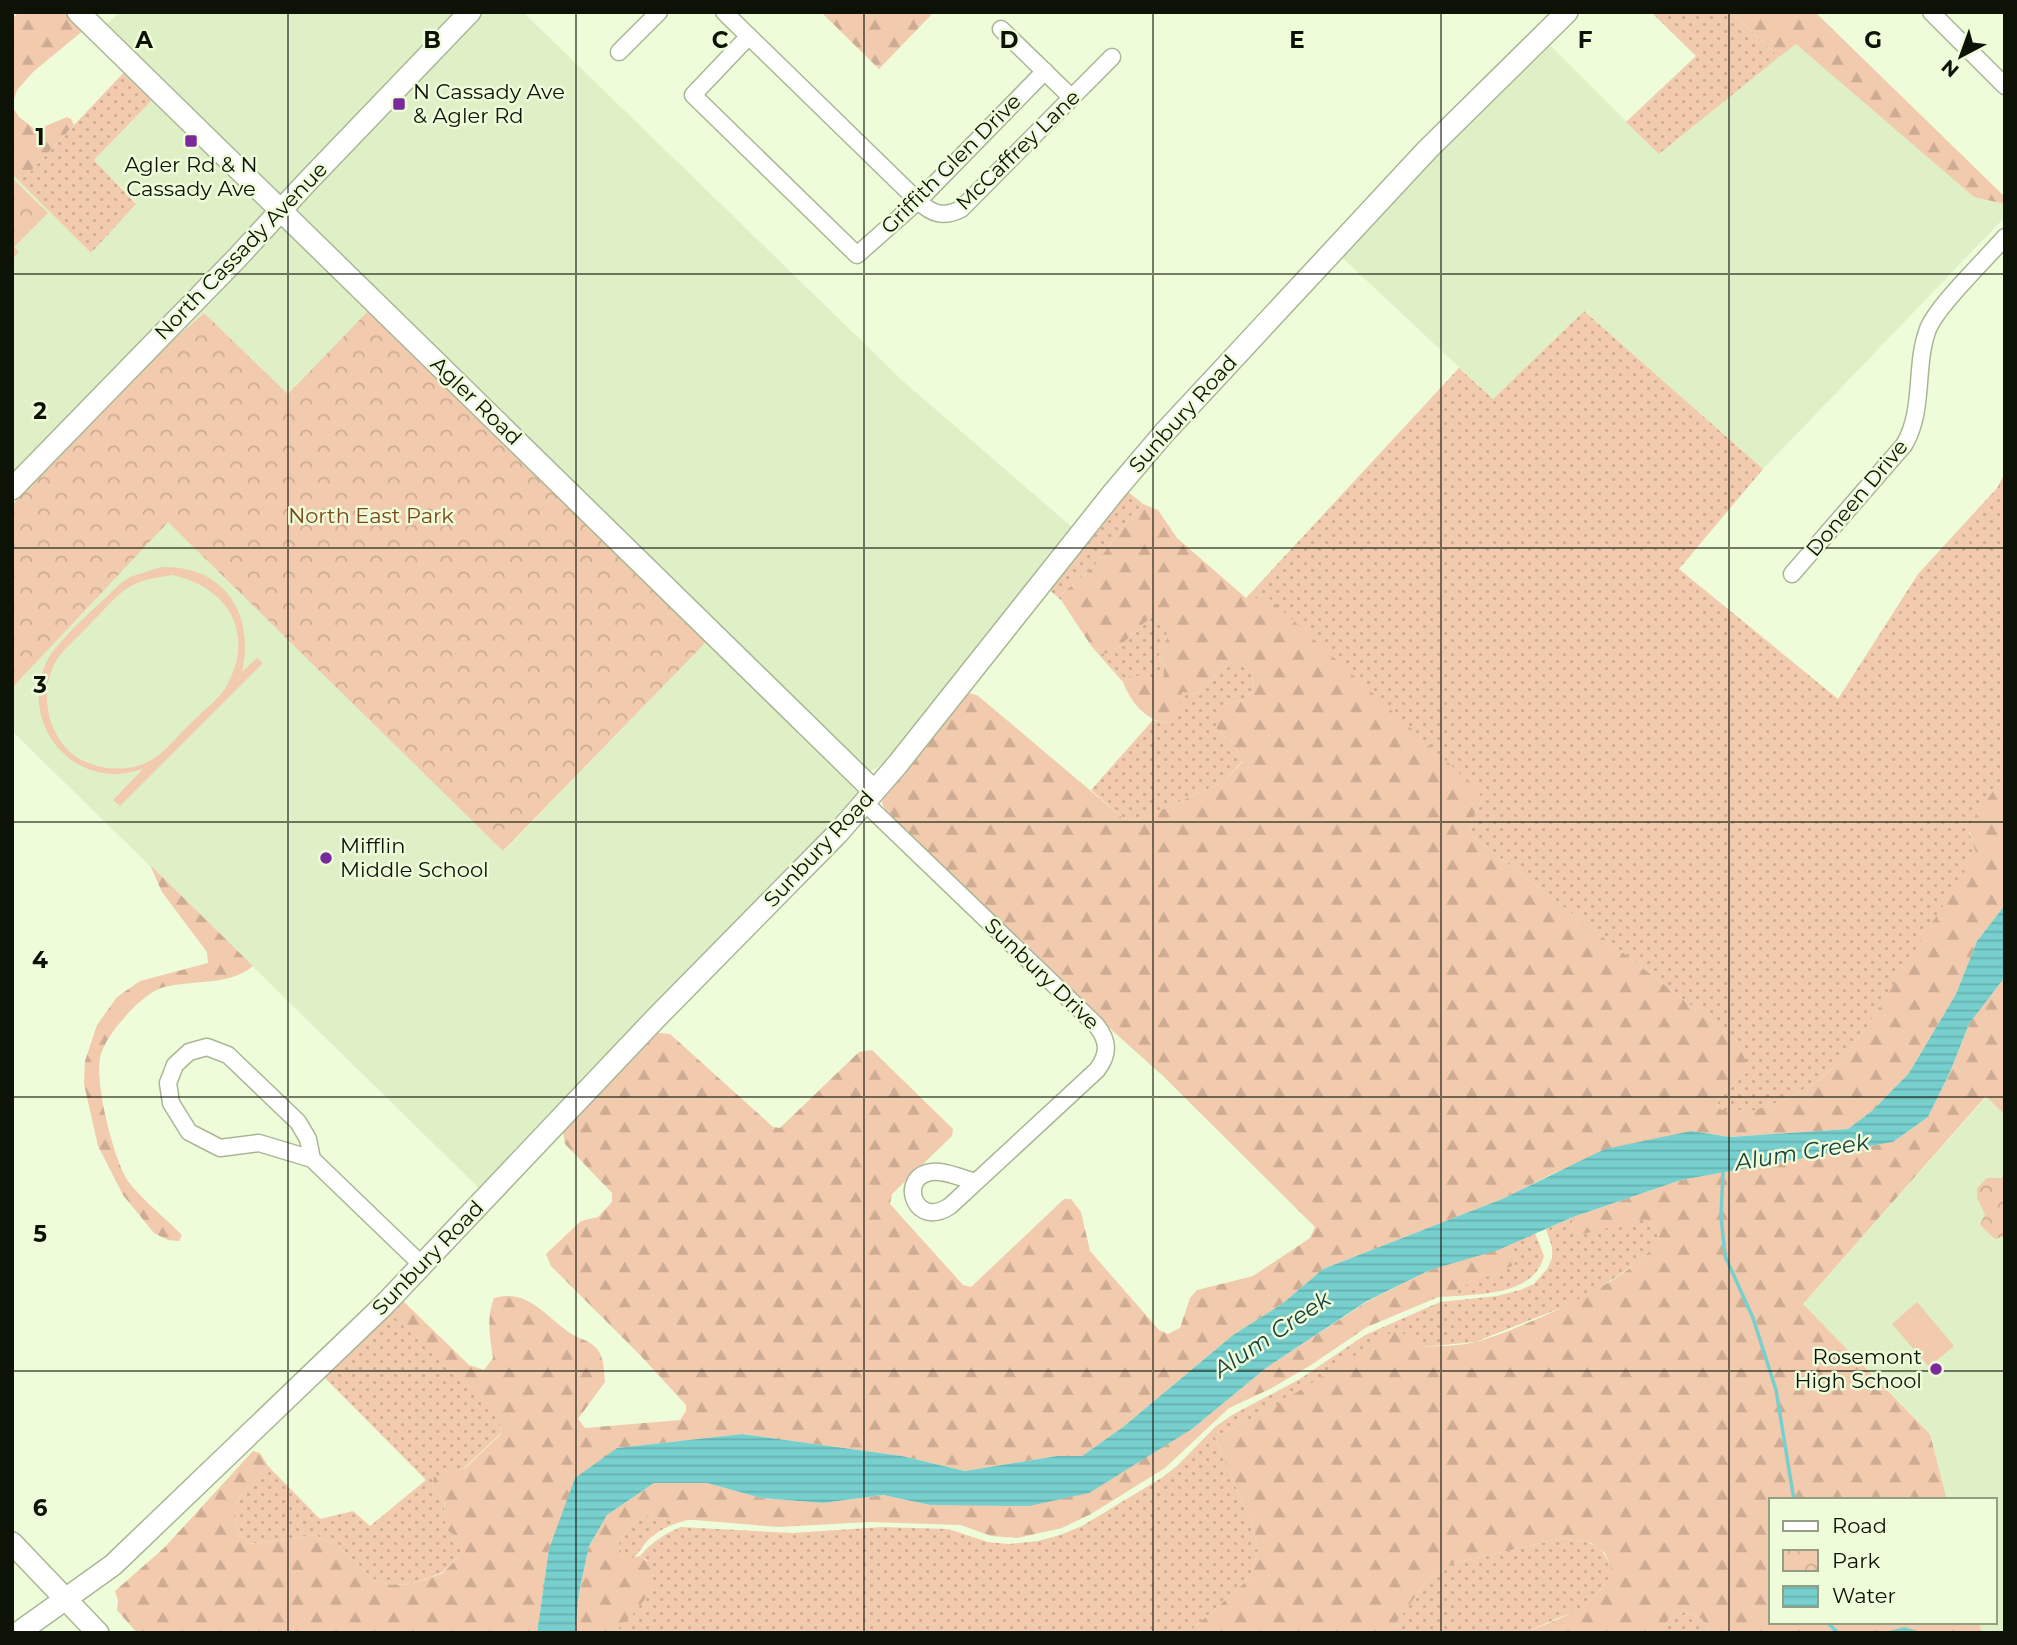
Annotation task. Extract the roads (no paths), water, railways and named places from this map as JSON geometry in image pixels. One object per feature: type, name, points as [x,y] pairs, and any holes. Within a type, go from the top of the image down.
[{"type":"main road","name":"Agler Road","points":[[78,12],[869,797]]},
{"type":"main road","name":"North Cassady Avenue","points":[[12,489],[237,258],[470,12]]},
{"type":"main road","name":"Sunbury Road","points":[[18,1633],[113,1565],[260,1426],[422,1265],[655,1019],[838,833],[897,765],[1109,498],[1164,433],[1418,160],[1567,12]]},
{"type":"main road","points":[[12,1543],[97,1633]]},
{"type":"street","points":[[619,52],[659,12]]},
{"type":"street","name":"McCaffrey Lane","points":[[724,12],[918,201],[936,214],[949,215],[961,209],[1112,57]]},
{"type":"street","points":[[1931,12],[2003,80]]},
{"type":"street","points":[[1001,29],[1072,99]]},
{"type":"street","name":"Griffith Glen Drive","points":[[749,36],[693,95],[856,255],[918,201],[1045,71]]},
{"type":"street","name":"Doneen Drive","points":[[1792,574],[1904,445],[1912,432],[1916,415],[1929,328],[1938,313],[2005,237]]},
{"type":"street","name":"Sunbury Drive","points":[[869,797],[1096,1025],[1107,1044],[1105,1059],[1097,1070],[976,1182]]},
{"type":"street","points":[[312,1158],[308,1139],[298,1122],[228,1055],[208,1047],[189,1052],[175,1065],[168,1083],[171,1103],[189,1132],[220,1148],[259,1143],[312,1158],[422,1265]]},
{"type":"water","name":"Alum Creek","points":[[2005,905],[2005,977],[1969,1024],[1928,1117],[1893,1142],[1681,1180],[1573,1217],[1498,1250],[1430,1270],[1367,1301],[1266,1368],[1192,1429],[1089,1493],[1029,1506],[930,1505],[883,1495],[823,1503],[761,1498],[707,1483],[654,1483],[607,1515],[589,1546],[579,1592],[575,1633],[537,1633],[549,1549],[575,1478],[617,1448],[742,1434],[902,1456],[965,1471],[1057,1456],[1082,1456],[1123,1427],[1233,1335],[1282,1304],[1323,1269],[1502,1199],[1605,1149],[1691,1131],[1730,1137],[1848,1129],[1873,1110],[1909,1073],[1956,994],[1977,941]]},
{"type":"waterway","points":[[1723,1173],[1721,1216],[1725,1256],[1753,1318],[1776,1390],[1794,1498]]},
{"type":"waterway","points":[[1829,1624],[1838,1633]]},
{"type":"waterway","points":[[1889,1633],[1904,1629],[1917,1633]]},
{"type":"place","name":"N Cassady Ave & Agler Rd","points":[[399,104]]},
{"type":"place","name":"Agler Rd & N Cassady Ave","points":[[191,141]]},
{"type":"place","name":"Mifflin Middle School","points":[[326,858]]},
{"type":"place","name":"Rosemont High School","points":[[1936,1369]]},
{"type":"park label","name":"North East Park","points":[[371,516]]}]
